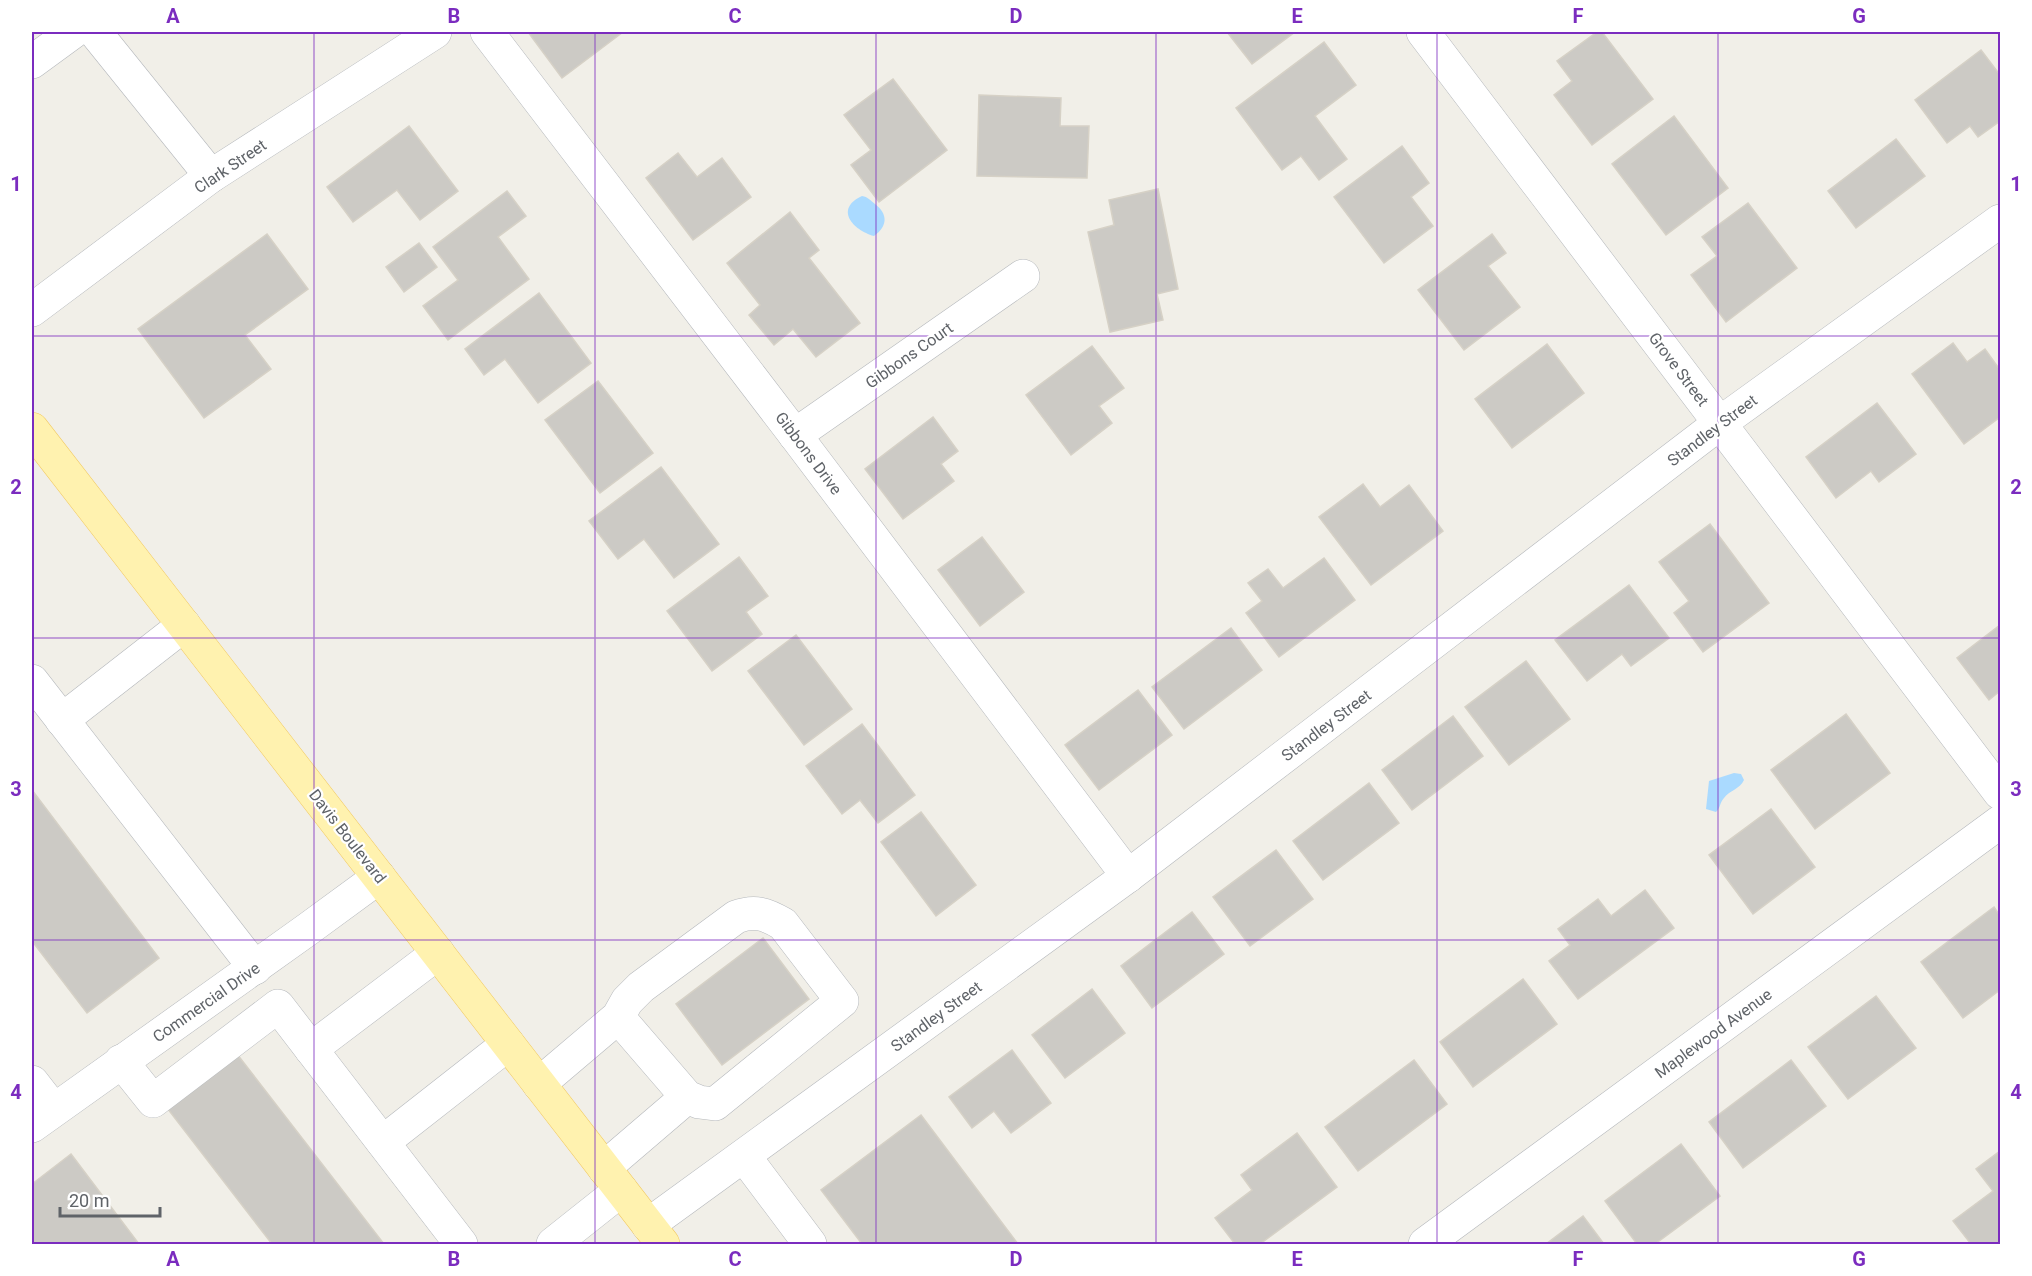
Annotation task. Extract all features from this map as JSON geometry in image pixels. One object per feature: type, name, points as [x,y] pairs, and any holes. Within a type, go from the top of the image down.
[{"type":"main road","name":"Davis Boulevard","points":[[33,433],[656,1235]]},
{"type":"street","points":[[32,62],[73,32]]},
{"type":"street","points":[[95,32],[211,176]]},
{"type":"street","name":"Clark Street","points":[[32,310],[211,176],[435,32]]},
{"type":"street","name":"Gibbons Drive","points":[[487,32],[1128,876]]},
{"type":"street","name":"Grove Street","points":[[1423,32],[2001,793]]},
{"type":"street","name":"Standley Street","points":[[656,1235],[744,1156],[1128,876],[1720,423],[2001,220]]},
{"type":"street","name":"Gibbons Court","points":[[795,435],[1023,276]]},
{"type":"street","points":[[62,720],[184,625]]},
{"type":"street","points":[[32,681],[248,972],[268,1014]]},
{"type":"street","name":"Maplewood Avenue","points":[[1425,1245],[2001,822]]},
{"type":"street","name":"Commercial Drive","points":[[42,1117],[379,877]]},
{"type":"street","points":[[539,1084],[618,1017],[627,1001],[640,987],[736,917],[758,912],[783,924],[842,1001],[715,1104],[699,1102],[687,1097],[618,1017]]},
{"type":"street","points":[[310,1049],[438,953]]},
{"type":"street","points":[[121,1061],[153,1101],[278,1006],[461,1245]]},
{"type":"street","points":[[383,1142],[508,1044]]},
{"type":"street","points":[[32,1082],[42,1117]]},
{"type":"street","points":[[553,1245],[687,1097]]},
{"type":"street","points":[[744,1156],[810,1245]]},
{"type":"water","points":[[862,196],[879,208],[884,216],[882,228],[874,236],[859,229],[848,213],[849,207]]},
{"type":"water","points":[[1734,773],[1741,774],[1744,780],[1742,783],[1726,795],[1716,812],[1706,809],[1709,781]]},
{"type":"building","points":[[528,32],[623,32],[562,78]]},
{"type":"building","points":[[1227,32],[1295,32],[1252,64]]},
{"type":"building","points":[[1597,32],[1602,32],[1653,99],[1592,145],[1554,95],[1572,81],[1557,61]]},
{"type":"building","points":[[1324,42],[1356,85],[1315,116],[1347,159],[1319,180],[1301,156],[1282,170],[1236,108]]},
{"type":"building","points":[[1981,50],[2000,75],[2000,121],[1978,137],[1970,126],[1947,143],[1915,100]]},
{"type":"building","points":[[893,79],[947,150],[879,202],[851,165],[871,150],[844,115]]},
{"type":"building","points":[[979,95],[1061,98],[1060,126],[1089,126],[1087,178],[977,176]]},
{"type":"building","points":[[1674,116],[1728,188],[1666,235],[1612,164]]},
{"type":"building","points":[[409,126],[458,191],[420,220],[397,190],[353,222],[327,187]]},
{"type":"building","points":[[1896,139],[1925,176],[1856,228],[1828,191]]},
{"type":"building","points":[[1402,146],[1429,183],[1411,197],[1433,226],[1384,263],[1334,197]]},
{"type":"building","points":[[678,153],[697,177],[722,158],[751,197],[693,240],[646,178]]},
{"type":"building","points":[[1158,189],[1178,289],[1157,294],[1163,320],[1110,332],[1088,232],[1114,225],[1109,200]]},
{"type":"building","points":[[507,191],[526,216],[498,237],[529,279],[448,340],[423,306],[458,280],[433,247]]},
{"type":"building","points":[[1748,203],[1797,268],[1726,322],[1691,275],[1717,256],[1702,237]]},
{"type":"building","points":[[790,212],[819,250],[809,258],[860,323],[816,357],[793,329],[774,345],[749,315],[760,305],[727,263]]},
{"type":"building","points":[[267,234],[308,289],[245,335],[271,369],[204,418],[138,329]]},
{"type":"building","points":[[1492,234],[1506,253],[1488,266],[1520,307],[1464,350],[1418,290]]},
{"type":"building","points":[[419,243],[437,267],[404,292],[386,267]]},
{"type":"building","points":[[539,293],[591,363],[538,403],[505,359],[484,375],[465,349]]},
{"type":"building","points":[[1953,343],[1967,362],[1985,349],[2000,370],[2000,417],[1964,444],[1912,374]]},
{"type":"building","points":[[1547,344],[1584,393],[1512,448],[1475,399]]},
{"type":"building","points":[[1092,346],[1124,388],[1099,406],[1112,423],[1071,455],[1026,395]]},
{"type":"building","points":[[598,381],[653,453],[600,493],[545,420]]},
{"type":"building","points":[[1877,403],[1916,454],[1879,482],[1871,471],[1836,498],[1806,457]]},
{"type":"building","points":[[933,417],[958,451],[941,464],[954,481],[903,519],[865,469]]},
{"type":"building","points":[[661,467],[719,544],[674,578],[644,539],[618,559],[589,521]]},
{"type":"building","points":[[1363,484],[1380,507],[1409,485],[1443,531],[1371,585],[1319,517]]},
{"type":"building","points":[[1710,524],[1769,603],[1703,652],[1674,613],[1689,601],[1659,562]]},
{"type":"building","points":[[982,537],[1024,592],[980,626],[938,570]]},
{"type":"building","points":[[739,557],[768,596],[746,612],[762,634],[712,671],[667,611]]},
{"type":"building","points":[[1324,558],[1355,600],[1279,657],[1246,613],[1262,601],[1248,583],[1268,569],[1283,588]]},
{"type":"building","points":[[1629,585],[1669,638],[1631,666],[1622,654],[1587,681],[1555,640]]},
{"type":"building","points":[[2000,625],[2000,691],[1989,700],[1957,658]]},
{"type":"building","points":[[1231,628],[1262,670],[1184,729],[1152,687]]},
{"type":"building","points":[[796,635],[852,709],[804,745],[748,671]]},
{"type":"building","points":[[1526,661],[1570,719],[1509,765],[1465,707]]},
{"type":"building","points":[[1138,690],[1172,735],[1099,790],[1065,745]]},
{"type":"building","points":[[1846,714],[1890,773],[1815,829],[1771,770]]},
{"type":"building","points":[[1453,716],[1483,756],[1412,810],[1382,770]]},
{"type":"building","points":[[862,724],[915,795],[878,823],[860,800],[842,814],[806,766]]},
{"type":"building","points":[[1369,783],[1399,823],[1323,880],[1293,841]]},
{"type":"building","points":[[32,790],[159,958],[87,1013],[32,941]]},
{"type":"building","points":[[1771,809],[1815,867],[1753,914],[1709,855]]},
{"type":"building","points":[[921,812],[976,885],[936,916],[881,842]]},
{"type":"building","points":[[1276,850],[1313,899],[1250,946],[1213,897]]},
{"type":"building","points":[[1645,890],[1674,928],[1578,999],[1549,961],[1570,945],[1558,929],[1598,899],[1611,916]]},
{"type":"building","points":[[1994,907],[2000,916],[2000,990],[1963,1018],[1921,962]]},
{"type":"building","points":[[1192,912],[1224,954],[1152,1008],[1121,966]]},
{"type":"building","points":[[763,938],[809,999],[722,1065],[676,1004]]},
{"type":"building","points":[[1523,979],[1557,1024],[1473,1087],[1440,1042]]},
{"type":"building","points":[[1092,989],[1125,1033],[1065,1078],[1032,1035]]},
{"type":"building","points":[[1876,996],[1916,1048],[1848,1099],[1808,1047]]},
{"type":"building","points":[[1012,1050],[1051,1103],[1011,1133],[994,1111],[972,1128],[949,1097]]},
{"type":"building","points":[[237,1054],[384,1244],[272,1244],[167,1108]]},
{"type":"building","points":[[1414,1060],[1447,1104],[1358,1171],[1325,1127]]},
{"type":"building","points":[[1791,1060],[1826,1106],[1743,1168],[1709,1122]]},
{"type":"building","points":[[921,1115],[1018,1244],[862,1244],[821,1190]]},
{"type":"building","points":[[1297,1133],[1337,1187],[1260,1244],[1235,1244],[1215,1218],[1252,1190],[1241,1175]]},
{"type":"building","points":[[1681,1144],[1720,1196],[1655,1244],[1637,1244],[1605,1201]]},
{"type":"building","points":[[2000,1151],[2000,1244],[1971,1244],[1953,1221],[1993,1191],[1976,1169]]},
{"type":"building","points":[[71,1154],[139,1244],[32,1244],[32,1184]]},
{"type":"building","points":[[1583,1216],[1604,1244],[1546,1244]]}]
